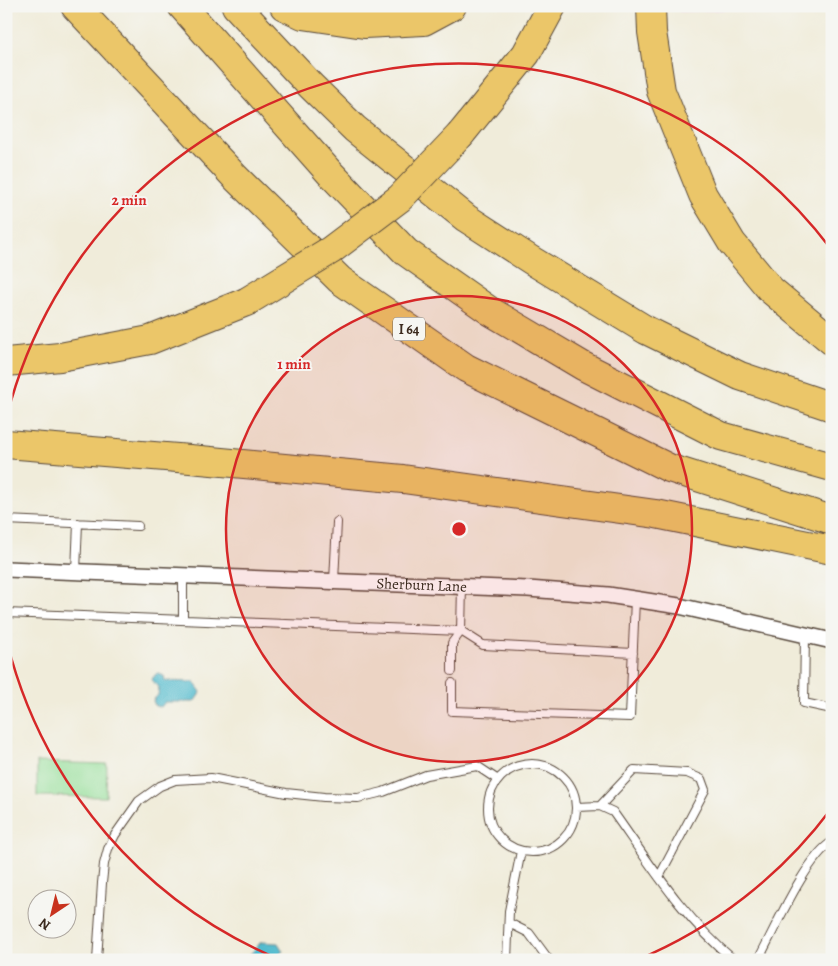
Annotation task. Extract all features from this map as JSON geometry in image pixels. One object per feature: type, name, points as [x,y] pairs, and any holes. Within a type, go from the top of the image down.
[{"type":"highway","name":"I 64","points":[[75,6],[236,178],[340,280],[466,368],[669,468],[832,520]]},
{"type":"highway","points":[[182,6],[329,172],[406,252],[490,311],[574,361],[721,436],[832,467]]},
{"type":"highway","points":[[236,6],[311,86],[355,129],[466,218],[646,330],[740,376],[832,407]]},
{"type":"highway","points":[[284,6],[303,15],[364,24],[424,20],[452,6]]},
{"type":"highway","points":[[6,362],[60,357],[150,340],[246,302],[331,250],[400,198],[461,134],[526,54],[552,6]]},
{"type":"highway","points":[[651,6],[652,32],[661,91],[703,195],[732,243],[771,290],[832,341]]},
{"type":"highway","points":[[6,444],[403,479],[656,514],[832,550]]},
{"type":"street","name":"Sherburn Lane","points":[[6,569],[528,588],[608,595],[679,606],[832,641]]},
{"type":"lane","points":[[6,520],[138,526]]},
{"type":"lane","points":[[334,581],[337,522]]},
{"type":"lane","points":[[76,572],[78,523]]},
{"type":"lane","points":[[183,576],[183,620]]},
{"type":"lane","points":[[452,671],[452,643],[461,631],[462,586]]},
{"type":"lane","points":[[452,683],[452,711],[630,717],[635,599]]},
{"type":"lane","points":[[6,613],[461,631],[483,644],[633,652]]},
{"type":"lane","points":[[805,634],[804,703],[832,709]]},
{"type":"lane","points":[[533,764],[546,766],[558,773],[567,782],[574,794],[576,807],[569,833],[560,843],[548,850],[535,852],[521,851],[508,845],[497,835],[490,822],[488,807],[490,793],[498,780],[508,771],[520,766],[533,764]]},
{"type":"lane","points":[[97,960],[102,883],[108,849],[115,835],[139,801],[160,786],[175,780],[211,778],[286,792],[324,797],[358,798],[383,792],[426,775],[477,766],[498,780]]},
{"type":"lane","points":[[600,806],[634,770],[687,773],[701,779],[705,790],[660,878]]},
{"type":"lane","points":[[576,807],[600,806],[613,812],[676,901],[698,926],[734,960]]},
{"type":"lane","points":[[758,960],[808,866],[824,847],[832,842]]},
{"type":"lane","points":[[507,960],[509,911],[521,851]]},
{"type":"lane","points":[[509,923],[529,933],[549,960]]},
{"type":"shaded area","points":[[679,6],[802,6],[679,12]]},
{"type":"green space","points":[[37,762],[107,764],[106,797],[37,796]]},
{"type":"water","points":[[157,673],[164,676],[165,681],[194,682],[201,692],[194,702],[165,702],[161,707],[155,706],[153,700],[158,695],[159,687],[152,679]]},
{"type":"water","points":[[261,942],[278,943],[283,951],[274,960],[239,960],[246,959]]}]
